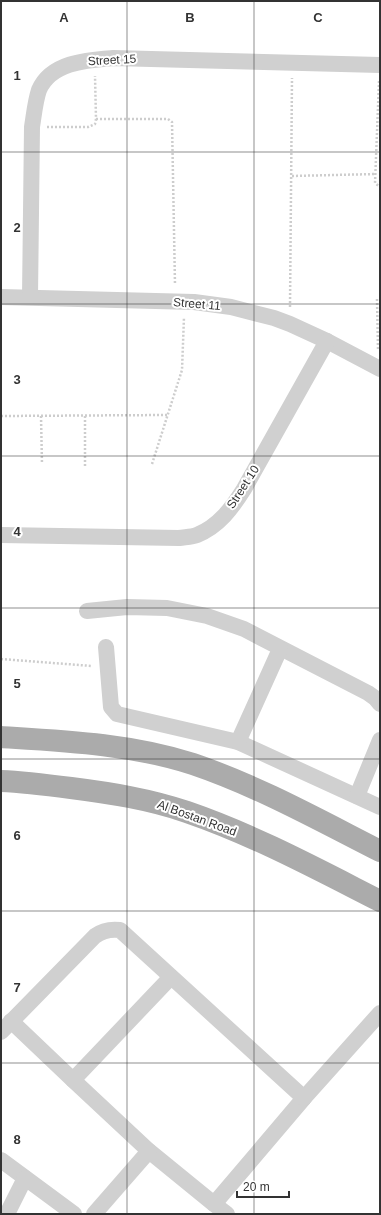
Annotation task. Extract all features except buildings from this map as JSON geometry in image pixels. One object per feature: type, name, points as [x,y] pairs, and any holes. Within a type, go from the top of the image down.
[{"type":"main road","points":[[1,737],[60,740],[102,745],[162,756],[193,764],[288,804],[380,851]]},
{"type":"main road","name":"Al Bostan Road","points":[[1,781],[119,795],[186,811],[267,844],[380,901]]},
{"type":"street","name":"Street 15","points":[[30,297],[32,127],[40,90],[45,81],[53,73],[64,67],[95,59],[113,58],[380,65]]},
{"type":"street","name":"Street 11","points":[[1,297],[180,302],[231,307],[274,318],[290,324],[328,341],[380,368]]},
{"type":"street","name":"Street 10","points":[[1,535],[179,538],[196,535],[211,528],[233,506],[244,489],[328,341]]},
{"type":"street","points":[[87,611],[127,606],[167,608],[200,615],[244,630],[368,693],[380,704]]},
{"type":"street","points":[[106,647],[110,707],[117,714],[238,742],[380,807]]},
{"type":"street","points":[[238,742],[280,649]]},
{"type":"street","points":[[357,796],[380,740]]},
{"type":"street","points":[[227,1214],[149,1151],[73,1080],[6,1026],[100,932],[120,930],[304,1098]]},
{"type":"street","points":[[73,1080],[170,977]]},
{"type":"street","points":[[214,1204],[304,1098],[380,1013]]},
{"type":"street","points":[[94,1214],[149,1151]]},
{"type":"street","points":[[1,1160],[74,1214]]},
{"type":"street","points":[[7,1214],[25,1178]]},
{"type":"path","points":[[32,127],[91,127],[95,124],[95,59]]},
{"type":"path","points":[[290,324],[292,62]]},
{"type":"path","points":[[380,65],[376,174],[376,183],[377,186],[380,186]]},
{"type":"path","points":[[96,119],[168,119],[172,122],[182,370],[152,464]]},
{"type":"path","points":[[292,176],[376,174]]},
{"type":"path","points":[[377,299],[380,368]]},
{"type":"path","points":[[1,416],[167,415]]},
{"type":"path","points":[[41,416],[42,464]]},
{"type":"path","points":[[85,416],[85,466]]},
{"type":"path","points":[[1,659],[107,667]]}]
